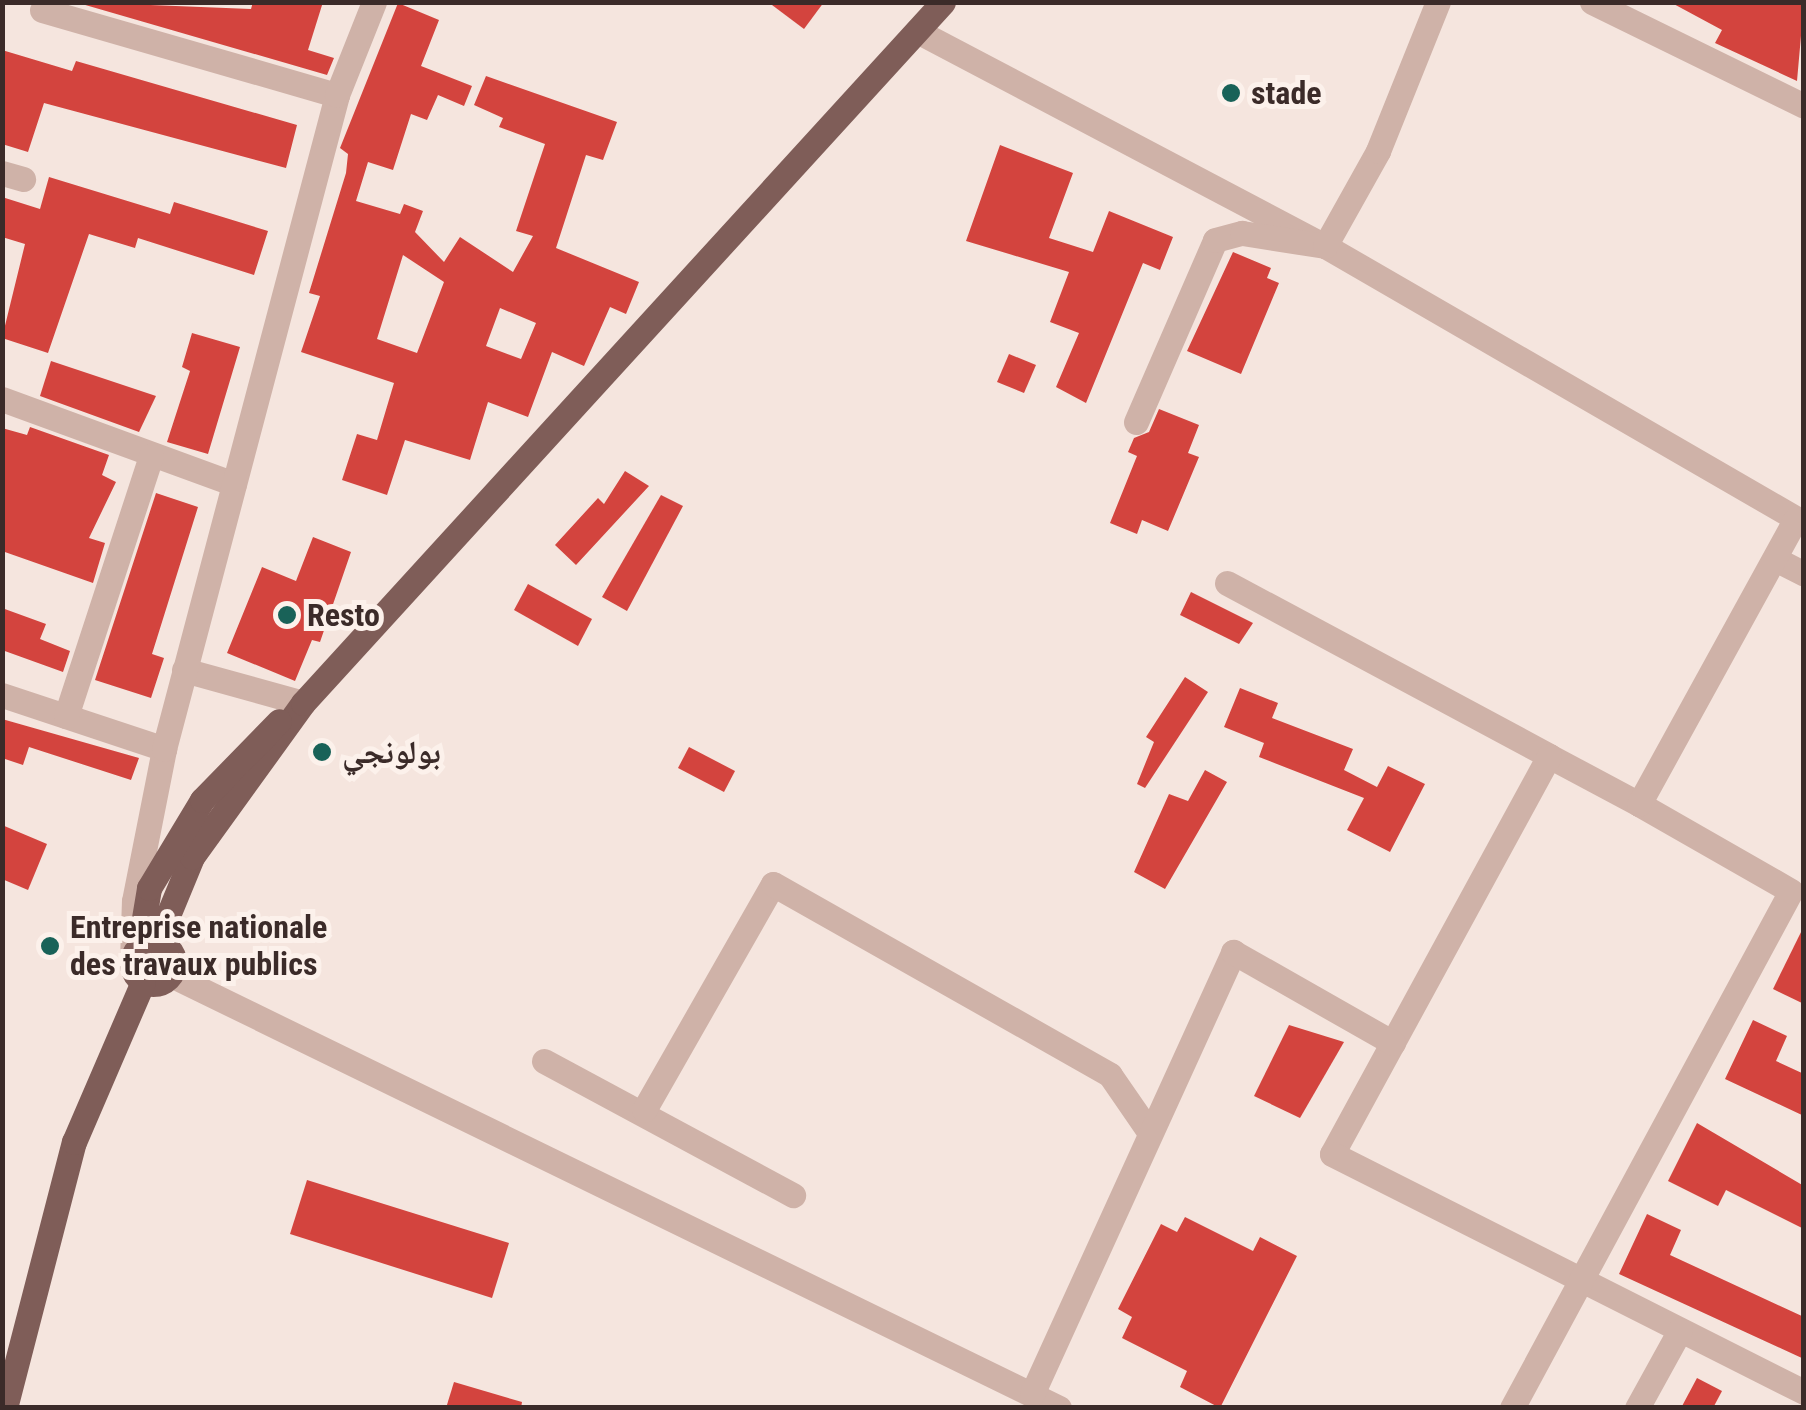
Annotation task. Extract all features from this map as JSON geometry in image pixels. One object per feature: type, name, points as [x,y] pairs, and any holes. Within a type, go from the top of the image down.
[{"type":"main road","points":[[4,1408],[74,1142],[143,958],[192,857],[304,703],[943,2]]},
{"type":"main road","points":[[143,958],[172,952],[172,975]]},
{"type":"main road","points":[[143,958],[172,975]]},
{"type":"street","points":[[143,958],[134,901],[164,750],[337,95],[374,2]]},
{"type":"street","points":[[1325,246],[1378,151],[1438,2]]},
{"type":"street","points":[[1592,2],[1804,106]]},
{"type":"street","points":[[42,10],[337,95]]},
{"type":"street","points":[[918,31],[1325,246],[1800,521],[1639,804]]},
{"type":"street","points":[[1136,422],[1215,240],[1242,232],[1325,246]]},
{"type":"street","points":[[2,399],[234,484]]},
{"type":"street","points":[[66,716],[152,456]]},
{"type":"street","points":[[1775,559],[1804,574]]},
{"type":"street","points":[[1227,584],[1639,804],[1797,895],[1512,1408]]},
{"type":"street","points":[[184,670],[304,703]]},
{"type":"street","points":[[2,694],[164,750]]},
{"type":"street","points":[[1548,756],[1332,1154],[1804,1392]]},
{"type":"street","points":[[644,1110],[773,884],[1110,1075],[1150,1133]]},
{"type":"street","points":[[1032,1394],[1233,952],[1393,1042]]},
{"type":"street","points":[[172,975],[1059,1408]]},
{"type":"street","points":[[544,1061],[644,1110],[793,1195]]},
{"type":"street","points":[[1637,1408],[1680,1330]]},
{"type":"building","points":[[75,2],[251,9],[253,2],[323,2],[308,50],[334,58],[327,75]]},
{"type":"building","points":[[768,2],[824,2],[804,29]]},
{"type":"building","points":[[1670,2],[1804,2],[1797,81],[1715,43],[1722,30]]},
{"type":"building","points":[[398,3],[439,20],[421,66],[472,86],[464,106],[438,95],[427,120],[411,114],[393,170],[368,162],[356,201],[400,214],[404,204],[423,211],[415,232],[444,262],[460,237],[513,272],[533,236],[516,231],[545,144],[499,127],[503,118],[474,105],[486,76],[617,122],[603,160],[586,155],[556,248],[639,282],[626,314],[610,307],[584,366],[552,352],[528,417],[488,402],[470,460],[405,440],[387,495],[342,480],[357,434],[377,440],[394,383],[301,352],[320,296],[309,293],[346,173],[348,154],[340,148]],"holes":[[[403,255],[444,282],[417,353],[377,339]],[[500,308],[536,323],[521,359],[486,346]]]},
{"type":"building","points":[[2,50],[72,71],[76,61],[297,125],[286,168],[44,103],[28,152],[2,144]]},
{"type":"building","points":[[1000,145],[1073,173],[1049,238],[1093,252],[1109,211],[1173,237],[1160,270],[1143,263],[1086,403],[1056,387],[1079,333],[1050,322],[1069,272],[966,241]]},
{"type":"building","points":[[49,177],[170,214],[174,202],[268,231],[254,275],[138,238],[135,248],[89,234],[48,353],[2,338],[25,244],[2,237],[2,197],[40,209]]},
{"type":"building","points":[[1233,252],[1271,268],[1267,278],[1279,283],[1241,374],[1187,351]]},
{"type":"building","points":[[192,333],[240,347],[208,454],[167,442],[190,371],[182,367]]},
{"type":"building","points":[[1009,354],[1036,365],[1024,393],[997,382]]},
{"type":"building","points":[[51,361],[156,396],[139,432],[40,396]]},
{"type":"building","points":[[1159,409],[1199,425],[1188,453],[1199,457],[1168,531],[1142,520],[1137,534],[1110,523],[1137,456],[1128,452],[1134,438],[1149,432]]},
{"type":"building","points":[[30,427],[109,455],[102,475],[116,482],[89,538],[105,543],[93,583],[2,551],[2,428],[27,435]]},
{"type":"building","points":[[625,471],[649,486],[576,565],[555,545],[598,498],[604,504]]},
{"type":"building","points":[[156,493],[198,507],[152,654],[164,658],[151,698],[95,680]]},
{"type":"building","points":[[661,495],[683,506],[627,611],[602,597]]},
{"type":"building","name":"Resto","points":[[313,537],[351,552],[320,642],[312,640],[295,681],[227,653],[262,567],[296,581]]},
{"type":"building","points":[[528,584],[592,619],[578,646],[514,610]]},
{"type":"building","points":[[1191,592],[1253,623],[1239,644],[1180,615]]},
{"type":"building","points":[[2,608],[46,624],[40,639],[70,651],[63,672],[2,650]]},
{"type":"building","points":[[1185,677],[1208,692],[1145,788],[1137,784],[1154,742],[1146,737]]},
{"type":"building","points":[[1240,688],[1278,703],[1272,718],[1353,749],[1344,770],[1377,787],[1388,766],[1425,784],[1390,852],[1347,830],[1364,798],[1259,757],[1264,743],[1224,727]]},
{"type":"building","points":[[2,719],[139,758],[131,780],[29,747],[23,765],[2,758]]},
{"type":"building","points":[[689,747],[735,771],[724,792],[678,768]]},
{"type":"building","points":[[1205,770],[1227,782],[1165,889],[1134,872],[1169,794],[1188,801]]},
{"type":"building","points":[[2,825],[47,844],[28,890],[2,879]]},
{"type":"building","points":[[1804,926],[1804,1004],[1773,989]]},
{"type":"building","points":[[1753,1020],[1787,1036],[1776,1061],[1804,1074],[1804,1116],[1725,1079]]},
{"type":"building","points":[[1289,1025],[1344,1042],[1300,1118],[1254,1096]]},
{"type":"building","points":[[1697,1123],[1804,1186],[1804,1229],[1726,1190],[1718,1206],[1668,1181]]},
{"type":"building","points":[[307,1180],[509,1243],[492,1298],[290,1234]]},
{"type":"building","points":[[1647,1214],[1681,1230],[1670,1255],[1804,1317],[1804,1359],[1619,1274]]},
{"type":"building","points":[[1185,1217],[1253,1251],[1260,1237],[1297,1256],[1220,1408],[1180,1387],[1187,1371],[1122,1338],[1132,1317],[1118,1309],[1161,1224],[1177,1232]]},
{"type":"building","points":[[1697,1378],[1722,1391],[1713,1408],[1681,1408]]},
{"type":"building","points":[[454,1382],[522,1402],[521,1408],[446,1408]]},
{"type":"place","name":"stade","points":[[1231,93]]},
{"type":"place","name":"Resto","points":[[287,615]]},
{"type":"place","name":"بولونجي","points":[[322,752]]},
{"type":"place","name":"Entreprise nationale des travaux publics","points":[[50,946]]}]
